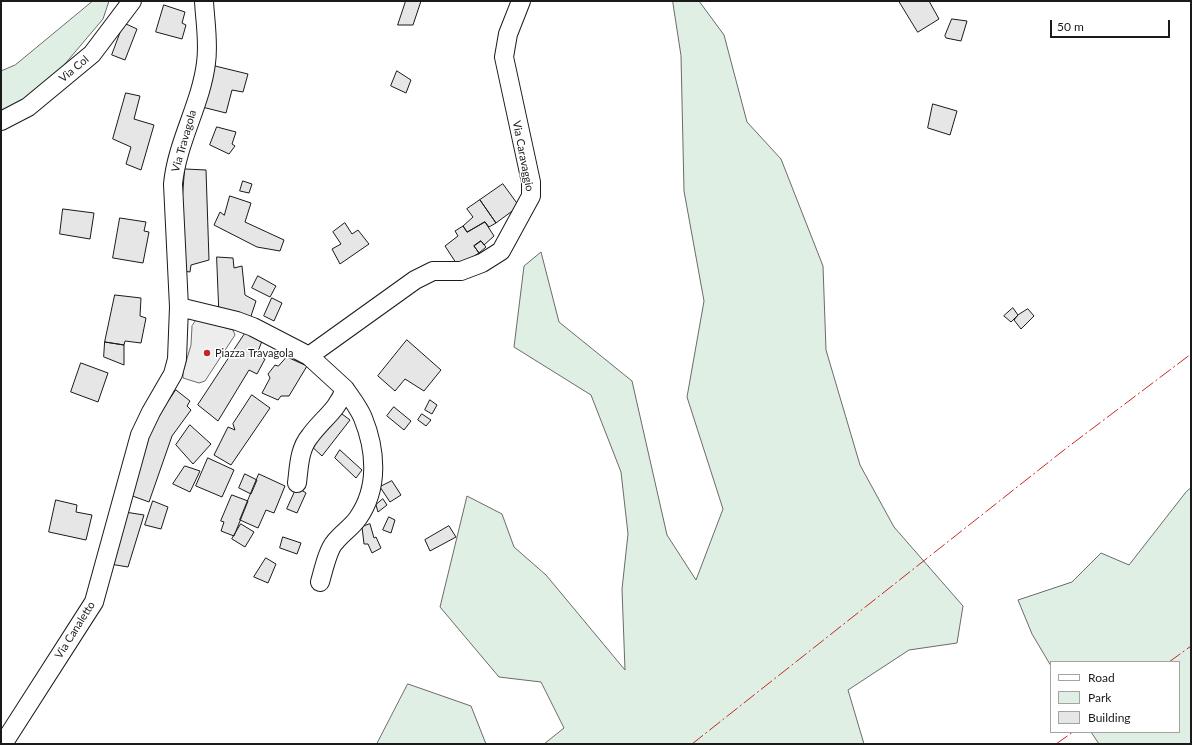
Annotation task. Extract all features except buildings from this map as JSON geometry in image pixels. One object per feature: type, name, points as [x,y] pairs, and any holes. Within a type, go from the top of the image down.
[{"type":"street","name":"Via Col","points":[[1,121],[28,107],[92,54],[132,1]]},
{"type":"street","name":"Via Travagola","points":[[140,435],[175,367],[177,359],[179,306],[173,184],[175,166],[202,83],[206,62],[204,1]]},
{"type":"street","name":"Via Caravaggio","points":[[309,356],[415,280],[433,271],[461,271],[482,263],[501,251],[531,196],[530,182],[504,57],[508,34],[521,1]]},
{"type":"street","points":[[179,306],[237,321],[253,327],[309,356],[345,389],[363,417],[372,446],[374,469],[371,491],[359,517],[343,535],[334,542],[320,582]]},
{"type":"street","points":[[297,483],[301,451],[309,436],[340,403],[345,389]]},
{"type":"street","name":"Via Canaletto","points":[[3,744],[94,602],[140,435]]},
{"type":"green space","points":[[93,1],[109,1],[103,19],[31,104],[1,114],[1,71],[15,65]]},
{"type":"green space","points":[[673,1],[699,1],[724,35],[747,122],[781,159],[823,266],[826,350],[860,465],[894,527],[963,606],[957,643],[909,650],[848,690],[864,744],[544,744],[564,728],[541,682],[499,677],[440,607],[467,496],[502,514],[514,547],[546,575],[625,670],[622,589],[628,534],[621,472],[591,395],[514,347],[524,266],[541,252],[559,322],[632,381],[667,535],[696,580],[723,509],[687,397],[704,301],[684,191],[681,56]]},
{"type":"green space","points":[[1191,488],[1191,744],[1099,744],[1092,733],[1180,733],[1180,661],[1050,661],[1050,664],[1032,634],[1018,600],[1072,582],[1101,553],[1129,565],[1186,492]]},
{"type":"green space","points":[[408,684],[471,706],[486,744],[377,744]]},
{"type":"shaded area","name":"Piazza Travagola","points":[[197,319],[233,330],[235,335],[205,381],[199,383],[183,378],[183,372],[191,345],[192,326]]},
{"type":"power","points":[[692,744],[1064,450],[1191,354]]},
{"type":"power","points":[[1170,661],[1191,646]]},
{"type":"power","points":[[1056,744],[1072,733]]},
{"type":"place","name":"Piazza Travagola","points":[[207,353]]}]
